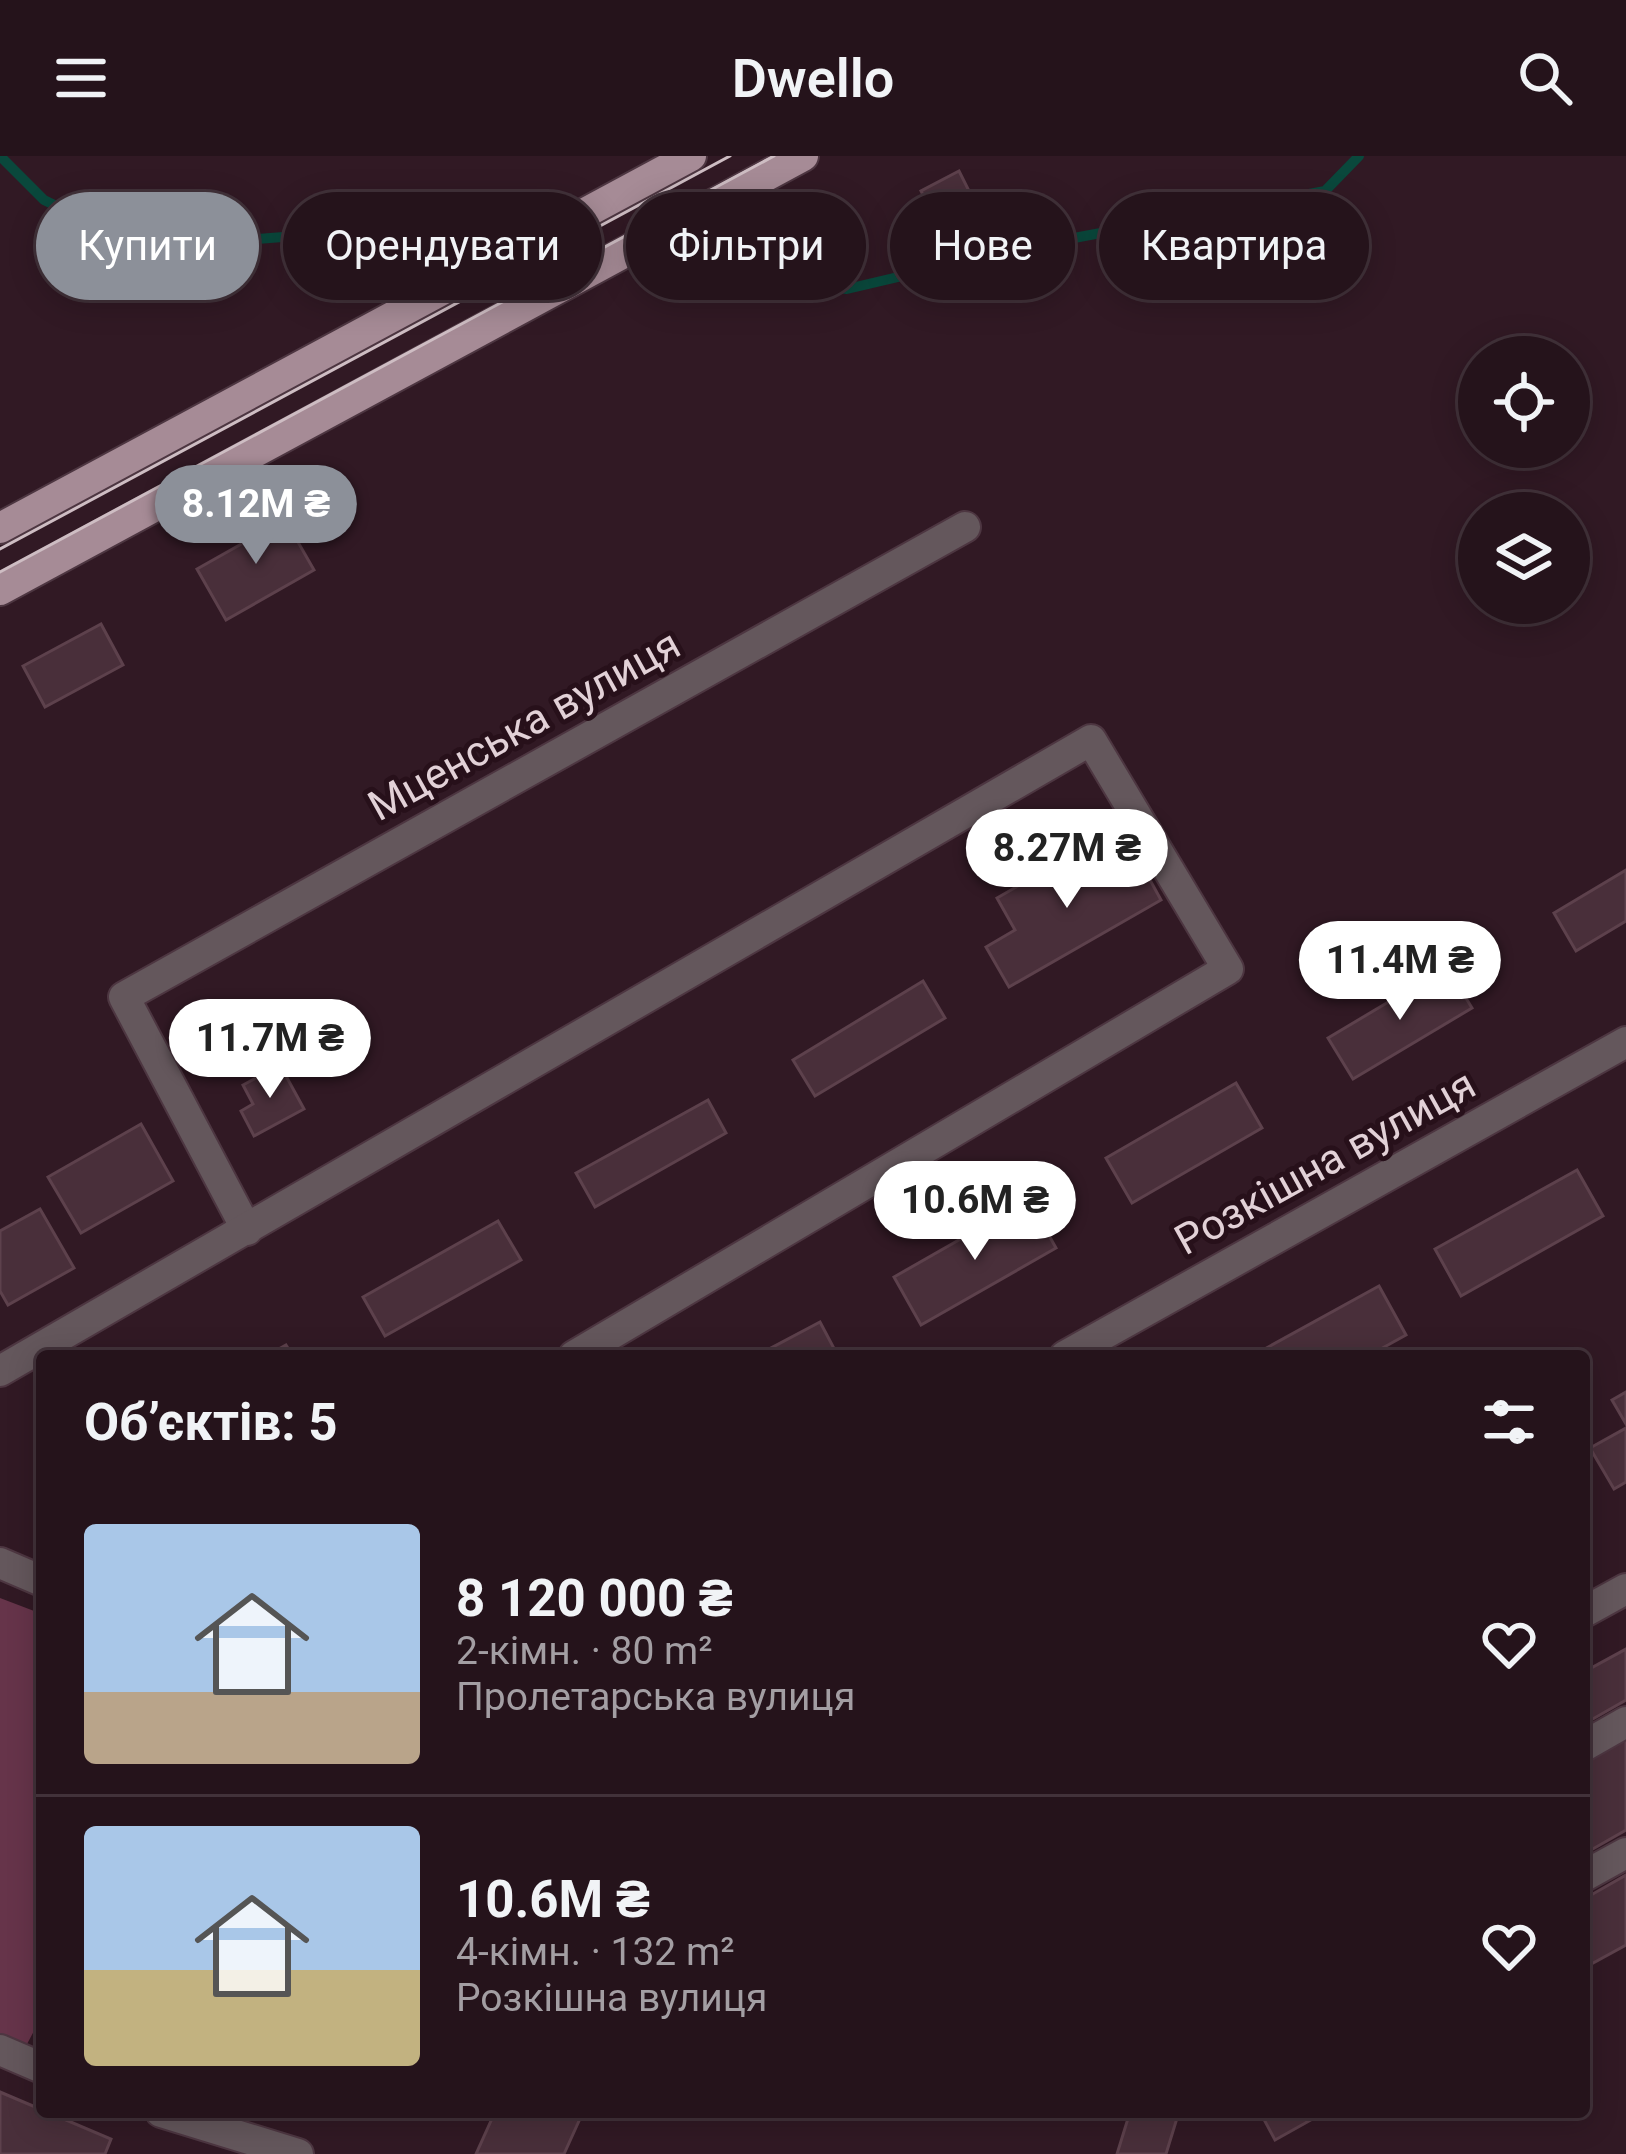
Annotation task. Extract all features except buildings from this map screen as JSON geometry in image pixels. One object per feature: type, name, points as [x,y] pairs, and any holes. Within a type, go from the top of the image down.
[{"type":"main road","points":[[0,528],[691,156]]},
{"type":"main road","points":[[0,590],[802,156]]},
{"type":"street","name":"Мценська вулиця","points":[[247,1230],[124,998],[964,526]]},
{"type":"street","points":[[37,1350],[1091,740],[1228,969],[584,1350]]},
{"type":"street","name":"Розкішна вулиця","points":[[1076,1350],[1626,1042]]},
{"type":"street","points":[[0,1371],[36,1350]]},
{"type":"street","points":[[0,1563],[36,1578]]},
{"type":"street","points":[[1590,1609],[1626,1589]]},
{"type":"street","points":[[1590,1743],[1626,1722]]},
{"type":"street","points":[[1590,1873],[1626,1853]]},
{"type":"street","points":[[0,2050],[36,2065]]},
{"type":"street","points":[[180,2118],[298,2154]]},
{"type":"shaded area","points":[[0,1598],[36,1612],[36,2027],[19,2059],[0,2053]]},
{"type":"waterway","points":[[0,156],[44,200],[143,248],[283,237]]},
{"type":"waterway","points":[[866,285],[1026,247],[1325,191],[1359,156]]},
{"type":"tram line","points":[[0,549],[730,156]]},
{"type":"tram line","points":[[0,572],[774,156]]}]
